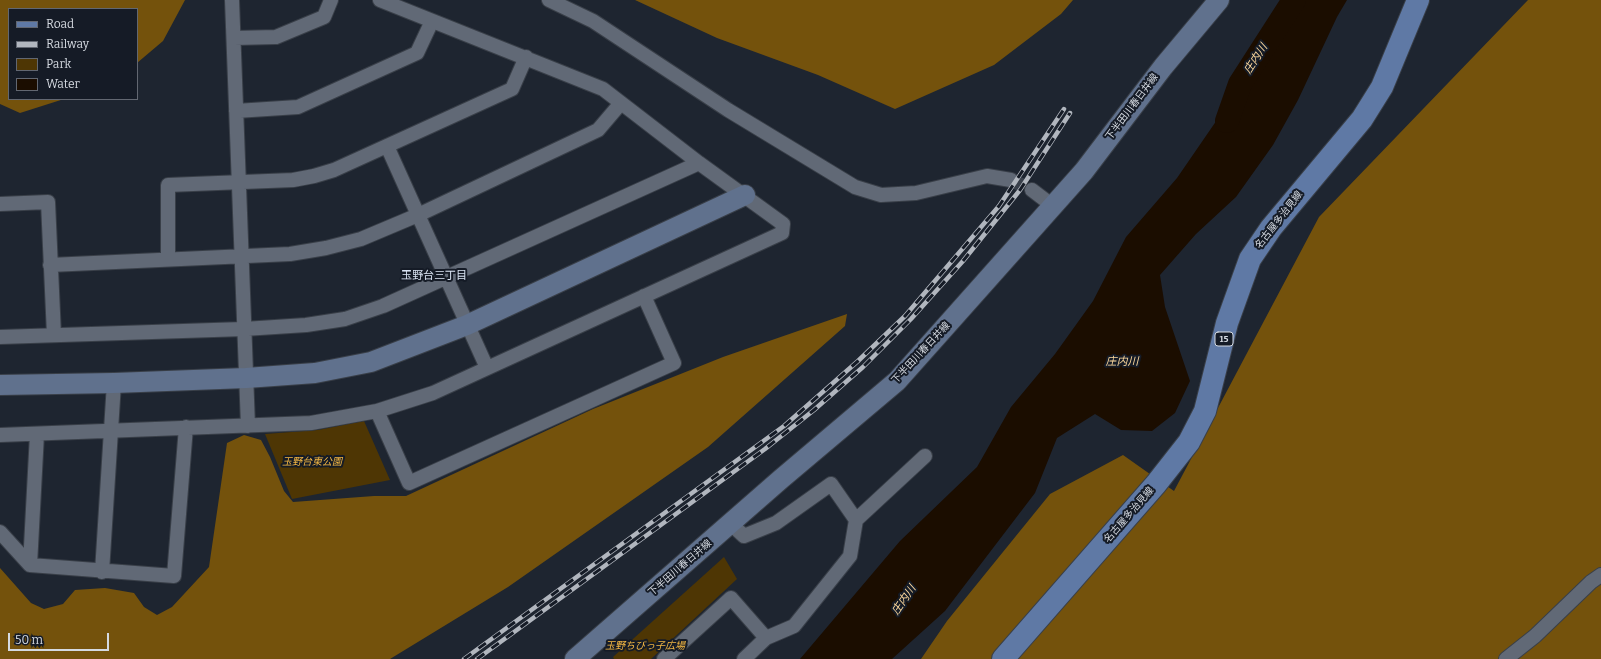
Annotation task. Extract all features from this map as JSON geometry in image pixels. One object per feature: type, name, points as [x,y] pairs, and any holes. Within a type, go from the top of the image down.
[{"type":"main road","name":"下半田川春日井線","points":[[575,659],[781,479],[897,381],[1084,171],[1163,67],[1219,0]]},
{"type":"main road","name":"名古屋多治見線","points":[[1003,659],[1156,484],[1189,442],[1206,411],[1227,323],[1250,259],[1270,228],[1362,119],[1382,86],[1418,0]]},
{"type":"main road","points":[[0,385],[114,383],[246,378],[315,373],[371,362],[467,325],[745,196]]},
{"type":"street","points":[[232,0],[248,426]]},
{"type":"street","points":[[234,38],[276,37],[324,17],[331,0]]},
{"type":"street","points":[[0,435],[311,423],[377,411],[433,393],[782,233],[783,224],[699,163],[621,103],[604,88],[380,0]]},
{"type":"street","points":[[549,0],[593,21],[728,110],[855,187],[881,195],[888,195],[916,193],[987,176],[1011,180]]},
{"type":"street","points":[[236,111],[298,107],[417,53],[432,21]]},
{"type":"street","points":[[168,259],[168,185],[294,180],[334,170],[512,88],[526,57]]},
{"type":"street","points":[[50,265],[290,254],[326,248],[361,238],[418,215],[598,130],[621,103]]},
{"type":"street","points":[[387,146],[446,279],[488,368]]},
{"type":"street","points":[[0,337],[244,329],[306,325],[345,319],[383,306],[446,279],[699,163]]},
{"type":"street","points":[[1032,190],[1053,206]]},
{"type":"street","points":[[0,204],[48,202],[54,335]]},
{"type":"street","points":[[377,411],[409,483],[674,362],[644,296]]},
{"type":"street","points":[[102,572],[114,383]]},
{"type":"street","points":[[0,532],[30,565],[102,572],[174,576],[186,427]]},
{"type":"street","points":[[30,565],[37,434]]},
{"type":"street","points":[[744,659],[766,638],[794,626],[850,556],[856,520],[925,456]]},
{"type":"street","points":[[731,524],[744,536],[776,523],[831,484],[856,520]]},
{"type":"street","points":[[1506,659],[1530,638],[1536,636],[1591,582],[1601,575]]},
{"type":"street","points":[[664,659],[731,598],[766,638]]},
{"type":"green space","name":"玉野台東公園","points":[[364,421],[390,480],[292,499],[265,434],[318,430]]},
{"type":"green space","name":"玉野ちびっ子広場","points":[[724,557],[737,579],[651,659],[614,659],[613,657]]},
{"type":"shaded area","points":[[0,0],[185,0],[163,41],[138,62],[138,8],[8,8],[8,100],[61,100],[20,113],[0,104]]},
{"type":"shaded area","points":[[635,0],[1073,0],[1061,14],[994,65],[895,109],[818,75],[717,38]]},
{"type":"shaded area","points":[[1528,0],[1601,0],[1601,659],[921,659],[947,621],[1050,494],[1123,455],[1174,491],[1319,217]]},
{"type":"shaded area","points":[[847,314],[845,326],[708,447],[508,587],[390,659],[0,659],[0,568],[31,603],[44,609],[63,604],[75,590],[105,588],[134,593],[144,607],[157,615],[172,607],[209,567],[227,443],[244,435],[261,440],[270,457],[284,491],[293,502],[374,496],[406,496],[593,409],[723,357]]},
{"type":"water","name":"庄内川","points":[[1293,0],[1347,0],[1337,17],[1298,100],[1273,145],[1236,197],[1196,234],[1160,275],[1165,307],[1190,381],[1175,413],[1152,431],[1121,430],[1095,414],[1057,438],[1035,493],[945,611],[892,659],[800,659],[900,541],[977,467],[1011,407],[1055,354],[1093,301],[1126,237],[1177,178],[1274,37]]},
{"type":"waterway","name":"庄内川","points":[[1227,121],[1240,84],[1294,0]]},
{"type":"tunnel","points":[[1011,180],[1032,190]]},
{"type":"railway","points":[[464,659],[784,426],[858,361],[905,316],[999,206],[1064,109]]},
{"type":"railway","points":[[477,659],[765,449],[814,410],[863,367],[911,319],[963,261],[1020,190],[1070,113]]},
{"type":"district","name":"玉野台三丁目","points":[[434,276]]}]
